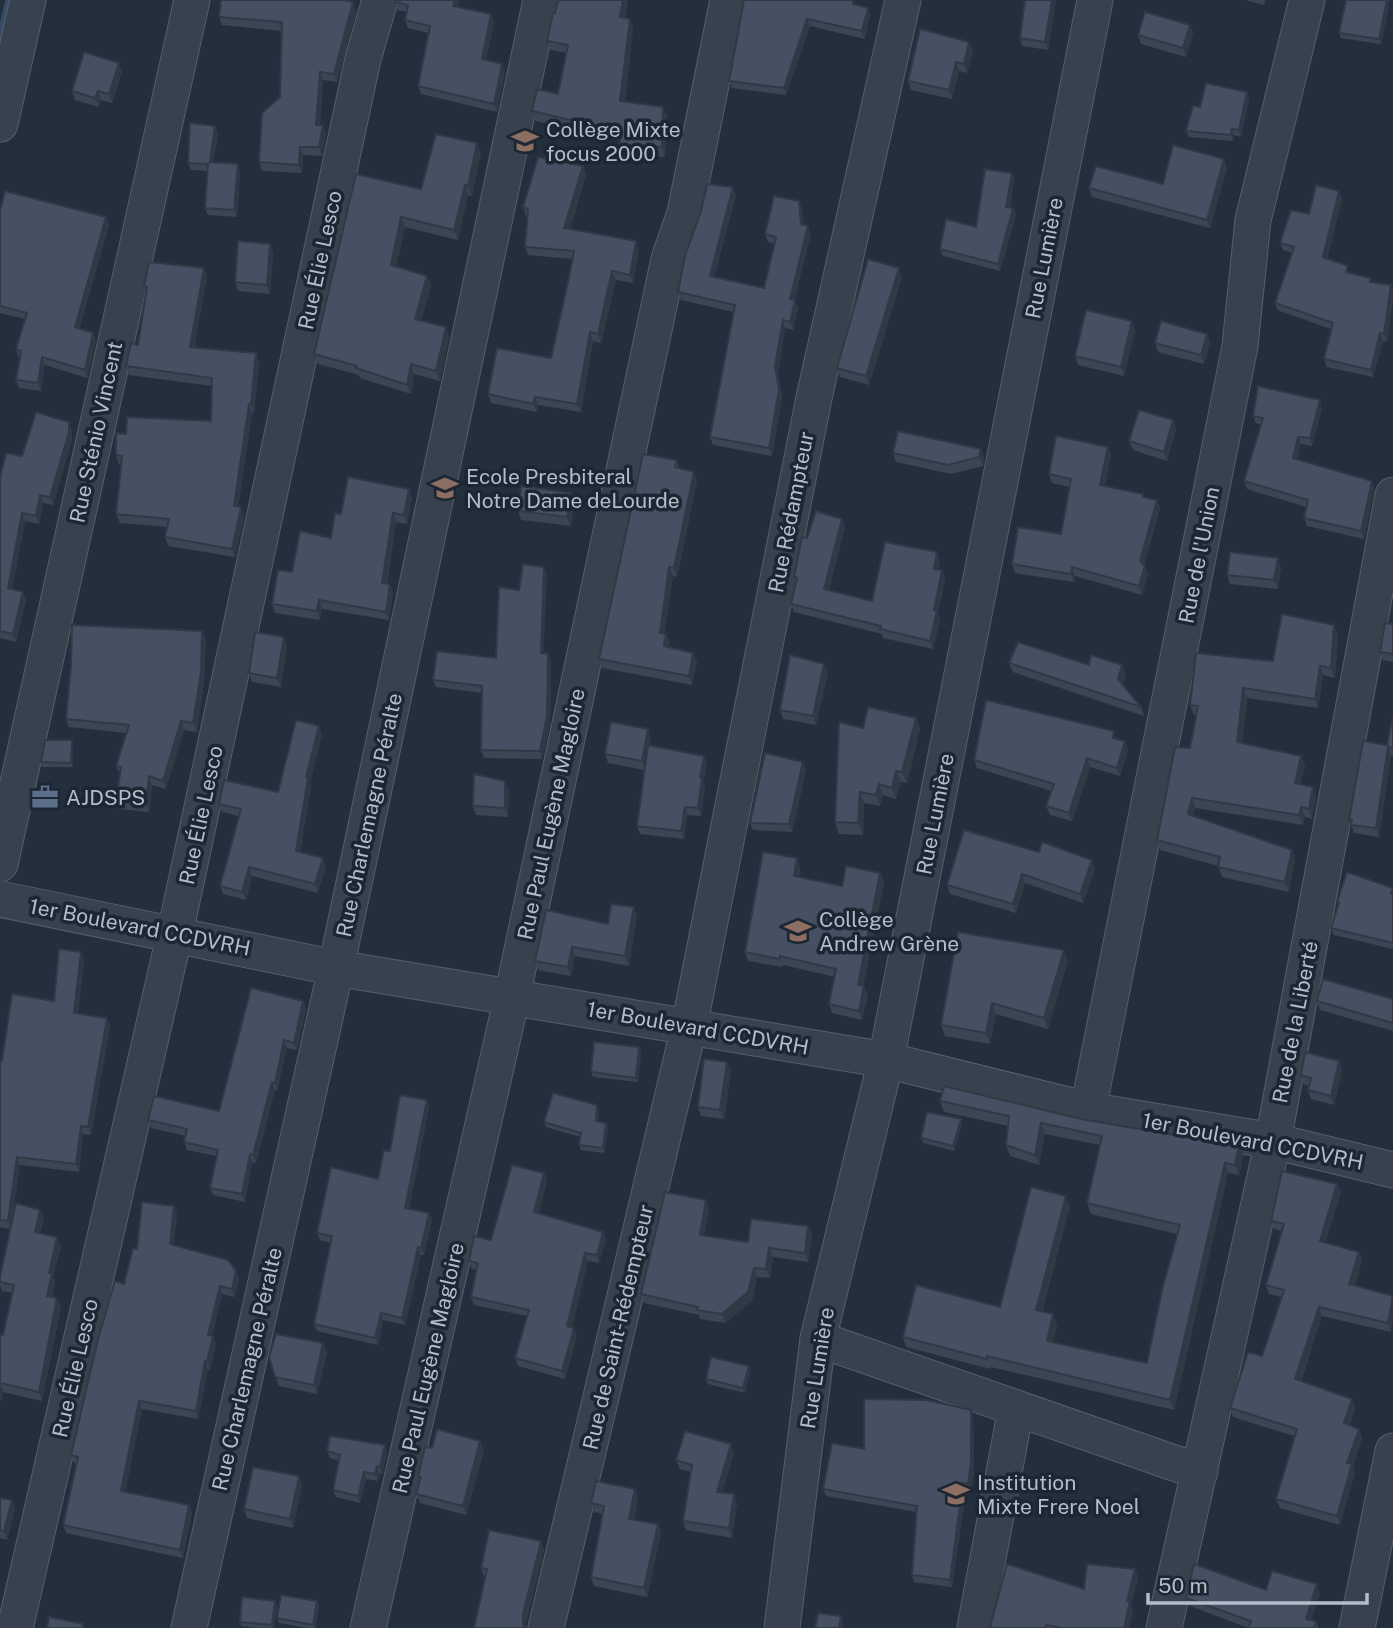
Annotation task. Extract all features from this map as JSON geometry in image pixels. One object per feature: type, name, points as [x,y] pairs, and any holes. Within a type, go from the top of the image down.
[{"type":"street","points":[[0,124],[28,0]]},
{"type":"street","name":"Rue Sténio Vincent","points":[[0,864],[191,0]]},
{"type":"street","name":"Rue Élie Lesco","points":[[15,1628],[176,933],[363,60],[380,0]]},
{"type":"street","name":"Rue Charlemagne Péralte","points":[[189,1628],[337,968],[541,0]]},
{"type":"street","name":"Rue Paul Eugène Magloire","points":[[368,1628],[512,997],[669,259],[685,213],[728,0]]},
{"type":"street","name":"Rue Rédampteur","points":[[689,1027],[814,398],[903,0]]},
{"type":"street","name":"Rue Lumière","points":[[782,1628],[818,1339],[886,1060],[1095,0]]},
{"type":"street","name":"Rue de l'Union","points":[[1088,1110],[1240,346],[1253,220],[1307,0]]},
{"type":"street","name":"Rue de la Liberté","points":[[1164,1628],[1273,1141],[1393,495]]},
{"type":"street","name":"1er Boulevard CCDVRH","points":[[0,898],[337,968],[886,1060],[1088,1110],[1273,1141],[1393,1170]]},
{"type":"street","name":"Rue de Saint-Rédempteur","points":[[546,1628],[689,1027]]},
{"type":"street","points":[[818,1339],[1200,1472]]},
{"type":"street","points":[[975,1628],[1017,1408]]},
{"type":"street","points":[[1357,1628],[1393,1451]]},
{"type":"building","points":[[221,0],[353,2],[334,74],[320,72],[316,125],[323,125],[319,147],[300,147],[299,165],[259,162],[262,113],[280,97],[282,22],[219,17]]},
{"type":"building","points":[[395,0],[455,0],[453,6],[491,14],[482,59],[502,64],[494,104],[418,86],[430,26],[405,20],[408,5]]},
{"type":"building","points":[[558,0],[623,0],[620,17],[630,19],[620,101],[663,107],[662,147],[619,145],[622,132],[532,111],[537,89],[558,94],[568,45],[547,41]]},
{"type":"building","points":[[744,0],[853,0],[853,4],[868,8],[862,31],[807,19],[784,88],[729,81]]},
{"type":"building","points":[[1025,0],[1052,0],[1045,42],[1020,38]]},
{"type":"building","points":[[1346,0],[1387,0],[1379,39],[1339,33]]},
{"type":"building","points":[[1145,12],[1190,25],[1183,48],[1138,35]]},
{"type":"building","points":[[920,29],[969,42],[964,64],[956,62],[949,90],[908,81]]},
{"type":"building","points":[[84,52],[119,63],[109,94],[98,91],[95,98],[72,91]]},
{"type":"building","points":[[1206,83],[1247,92],[1239,130],[1232,129],[1231,135],[1186,131],[1193,106],[1200,107]]},
{"type":"building","points":[[190,123],[215,126],[210,162],[238,164],[234,210],[205,208],[208,164],[188,163]]},
{"type":"building","points":[[436,134],[477,143],[468,186],[465,185],[454,230],[401,217],[391,265],[427,276],[415,319],[446,327],[436,371],[411,364],[407,385],[356,368],[357,366],[314,354],[356,174],[421,189]]},
{"type":"building","points":[[1173,145],[1224,159],[1207,220],[1089,188],[1096,166],[1163,184]]},
{"type":"building","points":[[538,157],[583,166],[564,228],[636,241],[630,275],[612,271],[598,334],[590,332],[577,404],[535,397],[533,404],[488,394],[497,348],[551,358],[568,282],[574,251],[525,247],[528,209],[523,207]]},
{"type":"building","points":[[985,169],[1012,173],[1006,207],[1013,208],[998,264],[940,249],[946,219],[976,227]]},
{"type":"building","points":[[707,184],[733,187],[710,276],[764,288],[776,237],[765,234],[774,196],[799,201],[801,224],[808,226],[790,299],[795,300],[790,322],[783,320],[775,366],[779,389],[769,448],[710,437],[735,305],[678,292],[685,256],[701,211]]},
{"type":"building","points":[[1316,185],[1339,191],[1323,257],[1348,266],[1346,272],[1371,278],[1370,282],[1391,285],[1384,334],[1380,333],[1371,370],[1324,359],[1333,323],[1275,303],[1294,247],[1280,243],[1291,210],[1309,214]]},
{"type":"building","points":[[5,191],[106,217],[75,327],[93,333],[85,370],[42,357],[38,383],[16,380],[21,351],[16,349],[27,313],[0,306],[0,211]]},
{"type":"building","points":[[238,241],[270,244],[267,285],[235,282]]},
{"type":"building","points":[[868,259],[899,268],[866,376],[837,368]]},
{"type":"building","points":[[149,262],[204,268],[190,347],[256,353],[251,404],[234,506],[241,507],[232,549],[165,537],[169,519],[116,514],[122,456],[116,455],[116,433],[126,434],[127,417],[211,421],[212,378],[126,366],[131,343],[138,345]]},
{"type":"building","points":[[1086,310],[1132,321],[1121,367],[1075,356]]},
{"type":"building","points":[[1161,321],[1207,334],[1201,355],[1155,343]]},
{"type":"building","points":[[1258,386],[1320,400],[1310,438],[1298,437],[1293,458],[1372,481],[1361,531],[1304,518],[1308,500],[1244,481],[1263,418],[1253,416]]},
{"type":"building","points":[[1139,410],[1173,420],[1164,452],[1129,441]]},
{"type":"building","points":[[36,412],[69,422],[69,432],[50,497],[40,495],[36,516],[22,513],[8,588],[23,592],[13,634],[0,631],[0,478],[6,453],[22,456]]},
{"type":"building","points":[[898,431],[981,449],[979,457],[948,465],[893,453]]},
{"type":"building","points":[[1056,436],[1108,447],[1100,485],[1143,494],[1143,497],[1157,500],[1140,561],[1145,566],[1139,586],[1072,567],[1071,574],[1012,564],[1018,527],[1061,534],[1071,479],[1049,474]]},
{"type":"building","points":[[643,454],[677,460],[675,467],[694,472],[674,568],[669,567],[660,633],[666,634],[664,646],[693,653],[689,676],[599,659]]},
{"type":"building","points":[[348,477],[409,489],[404,515],[393,513],[382,583],[390,584],[386,612],[319,600],[317,611],[272,604],[278,570],[292,572],[300,531],[331,538],[335,513],[341,514]]},
{"type":"building","points":[[521,486],[571,493],[567,517],[518,511]]},
{"type":"building","points":[[816,511],[842,519],[824,589],[872,601],[885,542],[937,552],[934,569],[942,570],[930,641],[791,604],[802,537],[807,538]]},
{"type":"building","points":[[1230,552],[1278,558],[1274,580],[1227,575]]},
{"type":"building","points":[[523,564],[544,567],[541,653],[548,654],[547,716],[540,751],[481,750],[482,686],[433,680],[437,651],[496,658],[499,587],[519,590]]},
{"type":"building","points":[[1282,614],[1334,625],[1331,668],[1320,666],[1315,699],[1243,688],[1237,742],[1301,756],[1295,783],[1313,787],[1309,809],[1301,807],[1299,815],[1192,798],[1188,814],[1292,850],[1285,882],[1218,867],[1220,857],[1157,840],[1175,747],[1190,748],[1198,706],[1190,705],[1196,653],[1273,661]]},
{"type":"building","points":[[1385,623],[1393,624],[1393,654],[1380,652]]},
{"type":"building","points":[[72,625],[202,631],[201,673],[193,723],[181,721],[163,781],[149,776],[146,804],[116,800],[121,767],[116,766],[129,725],[66,719]]},
{"type":"building","points":[[255,632],[284,637],[277,678],[249,673]]},
{"type":"building","points":[[1018,642],[1089,665],[1091,655],[1122,665],[1118,679],[1141,707],[1009,663]]},
{"type":"building","points":[[790,655],[824,664],[813,716],[780,710]]},
{"type":"building","points":[[986,700],[1114,731],[1113,738],[1125,741],[1117,768],[1087,758],[1069,813],[1046,806],[1054,784],[974,760]]},
{"type":"building","points":[[868,707],[916,718],[902,772],[896,771],[892,788],[879,784],[876,795],[860,792],[858,823],[835,822],[839,722],[863,728]]},
{"type":"building","points":[[1393,716],[1393,748],[1388,747],[1376,828],[1351,825],[1352,820],[1349,820],[1363,741],[1387,745]]},
{"type":"building","points":[[296,720],[319,726],[306,777],[308,778],[296,851],[323,858],[315,884],[249,867],[242,892],[220,886],[241,809],[219,804],[224,780],[278,792]]},
{"type":"building","points":[[611,722],[648,729],[642,761],[605,754]]},
{"type":"building","points":[[45,740],[72,740],[71,763],[41,762]]},
{"type":"building","points":[[648,745],[704,756],[698,808],[685,807],[681,831],[637,826]]},
{"type":"building","points":[[765,753],[803,762],[789,824],[750,823]]},
{"type":"building","points":[[474,774],[505,781],[505,808],[473,806]]},
{"type":"building","points":[[964,830],[1039,852],[1042,842],[1092,860],[1080,894],[1022,874],[1013,904],[947,885]]},
{"type":"building","points":[[763,852],[797,858],[794,876],[842,886],[846,866],[880,873],[858,985],[864,986],[859,1011],[829,1004],[836,969],[780,956],[780,959],[745,952]]},
{"type":"building","points":[[1347,872],[1393,888],[1393,943],[1331,928]]},
{"type":"building","points":[[611,904],[634,907],[625,956],[572,947],[568,967],[535,961],[546,910],[608,924]]},
{"type":"building","points":[[958,932],[1064,950],[1044,1018],[992,1003],[986,1033],[941,1025]]},
{"type":"building","points":[[59,949],[81,952],[74,1013],[107,1018],[88,1127],[81,1126],[76,1164],[17,1157],[8,1221],[0,1220],[0,1060],[2,1061],[12,994],[54,1001]]},
{"type":"building","points":[[1323,979],[1393,999],[1393,1023],[1317,1001]]},
{"type":"building","points":[[251,988],[303,1001],[294,1043],[284,1040],[275,1083],[272,1082],[253,1155],[250,1154],[242,1194],[210,1188],[218,1150],[184,1142],[187,1129],[148,1120],[154,1096],[219,1111]]},
{"type":"building","points":[[594,1042],[639,1047],[636,1078],[591,1072]]},
{"type":"building","points":[[1305,1052],[1339,1061],[1331,1096],[1308,1090],[1311,1078],[1301,1075]]},
{"type":"building","points":[[704,1059],[727,1062],[720,1110],[698,1107]]},
{"type":"building","points":[[944,1086],[1081,1119],[1239,1146],[1235,1165],[1225,1163],[1170,1400],[987,1356],[987,1359],[903,1337],[916,1285],[1000,1307],[1031,1187],[1066,1196],[1036,1310],[1053,1314],[1047,1341],[1147,1363],[1162,1290],[1180,1225],[1087,1203],[1102,1136],[1041,1123],[1035,1155],[1006,1145],[1009,1116],[940,1101]]},
{"type":"building","points":[[553,1093],[597,1105],[596,1121],[606,1123],[603,1148],[579,1145],[581,1133],[544,1122]]},
{"type":"building","points":[[400,1095],[427,1100],[405,1208],[429,1213],[421,1248],[418,1247],[402,1318],[381,1313],[375,1338],[314,1324],[332,1236],[317,1233],[331,1167],[378,1179],[384,1150],[390,1151]]},
{"type":"building","points":[[927,1112],[961,1119],[953,1146],[921,1138]]},
{"type":"building","points":[[512,1165],[544,1173],[534,1212],[603,1232],[597,1255],[585,1253],[567,1326],[574,1328],[562,1371],[515,1358],[529,1310],[471,1297],[478,1263],[469,1261],[474,1236],[491,1240]]},
{"type":"building","points":[[1282,1171],[1337,1184],[1320,1241],[1359,1252],[1349,1284],[1393,1296],[1388,1323],[1319,1307],[1295,1379],[1352,1399],[1344,1423],[1359,1429],[1347,1463],[1352,1464],[1337,1516],[1276,1499],[1297,1429],[1230,1408],[1248,1352],[1262,1356],[1284,1290],[1266,1285],[1284,1224],[1271,1221]]},
{"type":"building","points":[[665,1192],[706,1200],[700,1235],[748,1242],[751,1219],[808,1226],[805,1253],[769,1248],[766,1269],[754,1268],[748,1292],[722,1314],[697,1310],[698,1307],[641,1294]]},
{"type":"building","points":[[142,1202],[174,1206],[170,1244],[228,1260],[236,1271],[232,1289],[220,1286],[208,1335],[213,1336],[207,1362],[205,1361],[196,1411],[139,1401],[121,1491],[189,1505],[180,1550],[63,1525],[78,1457],[71,1455],[98,1339],[115,1281],[124,1284],[133,1248],[137,1249]]},
{"type":"building","points":[[16,1203],[40,1210],[35,1232],[57,1237],[47,1296],[57,1298],[39,1392],[0,1383],[0,1335],[3,1335],[14,1285],[0,1282],[0,1276]]},
{"type":"building","points":[[276,1334],[323,1343],[314,1385],[275,1377],[269,1357]]},
{"type":"building","points":[[711,1357],[749,1366],[743,1388],[706,1379]]},
{"type":"building","points":[[864,1399],[927,1400],[971,1410],[971,1463],[968,1484],[963,1483],[950,1580],[912,1575],[917,1506],[823,1489],[832,1443],[864,1449]]},
{"type":"building","points":[[437,1429],[480,1441],[463,1506],[416,1494],[425,1447],[432,1448]]},
{"type":"building","points":[[685,1431],[731,1444],[717,1492],[734,1494],[729,1528],[683,1521],[692,1465],[676,1460]]},
{"type":"building","points":[[330,1436],[385,1445],[380,1467],[377,1466],[375,1474],[364,1472],[358,1496],[333,1490],[340,1455],[327,1451]]},
{"type":"building","points":[[253,1467],[299,1476],[290,1519],[244,1509]]},
{"type":"building","points":[[596,1481],[635,1489],[629,1519],[658,1524],[644,1588],[591,1577],[604,1506],[591,1503]]},
{"type":"building","points":[[0,1498],[12,1500],[4,1531],[0,1530]]},
{"type":"building","points":[[489,1530],[541,1541],[523,1614],[525,1628],[474,1628],[487,1569],[481,1568]]},
{"type":"building","points":[[1007,1564],[1084,1589],[1087,1564],[1135,1569],[1124,1628],[1062,1628],[1046,1625],[1045,1628],[990,1627]]},
{"type":"building","points":[[1194,1564],[1266,1590],[1272,1571],[1317,1584],[1306,1619],[1316,1621],[1314,1628],[1248,1628],[1251,1621],[1186,1598]]},
{"type":"building","points":[[281,1595],[317,1601],[313,1625],[277,1618]]},
{"type":"building","points":[[242,1597],[275,1601],[272,1625],[240,1622]]},
{"type":"building","points":[[818,1613],[841,1616],[839,1628],[815,1628]]},
{"type":"building","points":[[49,1617],[83,1624],[82,1628],[47,1628]]},
{"type":"waterway","points":[[0,41],[10,0]]},
{"type":"place","name":"Collège Mixte focus 2000","points":[[525,141]]},
{"type":"place","name":"Ecole Presbiteral Notre Dame deLourde","points":[[445,488]]},
{"type":"place","name":"AJDSPS","points":[[45,797]]},
{"type":"place","name":"Collège Andrew Grène","points":[[798,931]]},
{"type":"place","name":"Institution Mixte Frere Noel","points":[[956,1494]]}]
